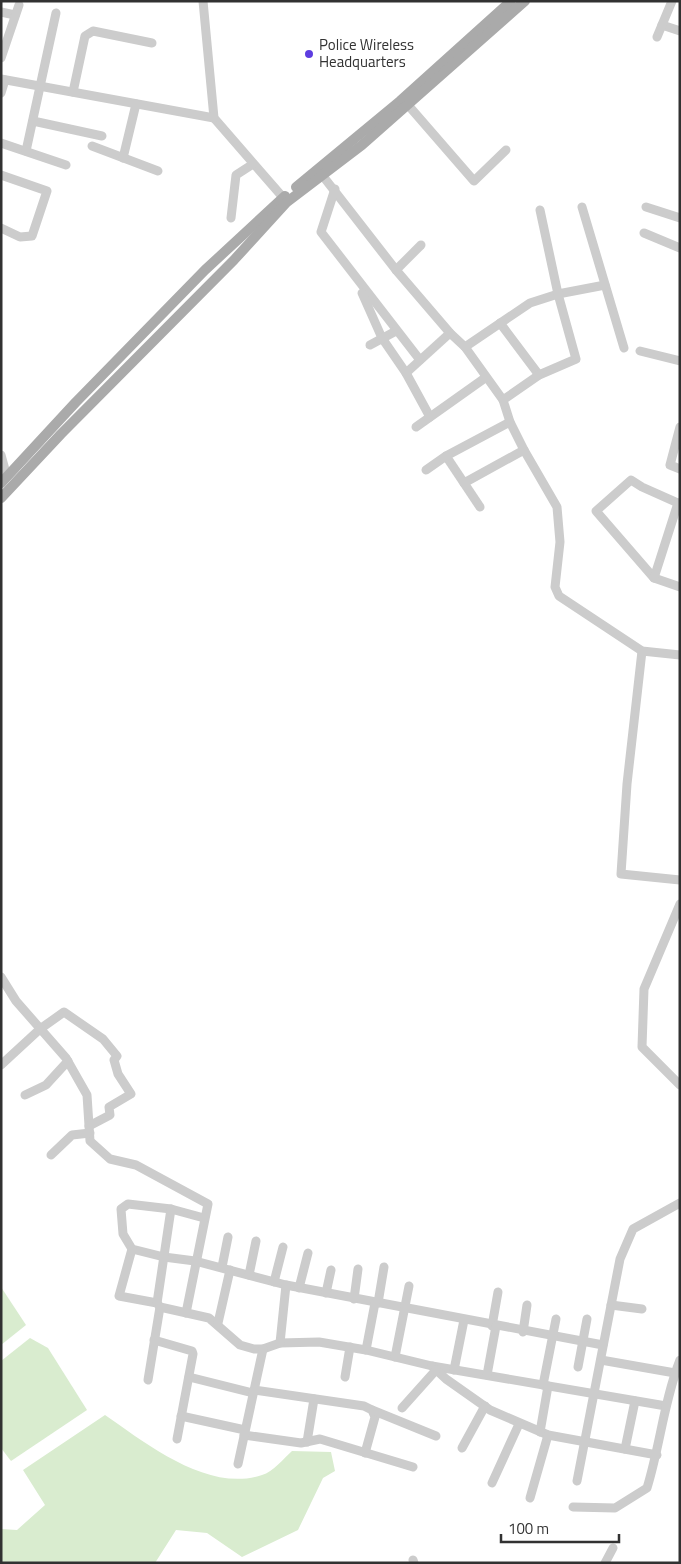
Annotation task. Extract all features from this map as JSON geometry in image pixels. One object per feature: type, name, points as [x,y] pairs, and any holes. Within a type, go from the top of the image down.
[{"type":"main road","points":[[4,480],[76,402],[205,270],[320,172],[362,145],[511,1]]},
{"type":"main road","points":[[404,103],[525,1]]},
{"type":"main road","points":[[1,498],[61,434],[221,274],[285,200]]},
{"type":"street","points":[[203,1],[214,118],[285,200]]},
{"type":"street","points":[[657,37],[668,3]]},
{"type":"street","points":[[1,58],[19,5]]},
{"type":"street","points":[[1,12],[15,15]]},
{"type":"street","points":[[26,151],[56,13]]},
{"type":"street","points":[[662,25],[680,31]]},
{"type":"street","points":[[73,92],[85,36],[88,32],[152,43]]},
{"type":"street","points":[[1,93],[3,80],[214,118]]},
{"type":"street","points":[[404,103],[474,181],[506,150]]},
{"type":"street","points":[[123,158],[136,104]]},
{"type":"street","points":[[33,121],[102,136]]},
{"type":"street","points":[[1,143],[66,165]]},
{"type":"street","points":[[92,146],[158,172]]},
{"type":"street","points":[[230,218],[236,175],[254,164]]},
{"type":"street","points":[[320,172],[396,270],[464,347],[503,400],[510,422],[524,450],[558,508],[560,542],[555,587],[559,596],[642,651],[680,655]]},
{"type":"street","points":[[1,175],[47,190],[32,236],[20,237],[1,228]]},
{"type":"street","points":[[335,189],[321,232],[356,280],[420,360]]},
{"type":"street","points":[[582,207],[624,348]]},
{"type":"street","points":[[646,207],[680,218]]},
{"type":"street","points":[[503,400],[539,375],[576,359],[558,294],[540,210]]},
{"type":"street","points":[[644,233],[680,248]]},
{"type":"street","points":[[396,270],[421,245]]},
{"type":"street","points":[[356,280],[382,338],[406,373],[430,417]]},
{"type":"street","points":[[464,347],[530,303],[558,294],[605,284]]},
{"type":"street","points":[[500,322],[539,375]]},
{"type":"street","points":[[370,345],[396,330]]},
{"type":"street","points":[[406,373],[450,333]]},
{"type":"street","points":[[640,351],[680,361]]},
{"type":"street","points":[[416,427],[485,378]]},
{"type":"street","points":[[426,470],[446,456],[510,422]]},
{"type":"street","points":[[680,427],[670,465],[680,469]]},
{"type":"street","points":[[464,483],[524,450]]},
{"type":"street","points":[[1,455],[4,480]]},
{"type":"street","points":[[446,456],[480,507]]},
{"type":"street","points":[[654,578],[679,503],[642,488],[631,480],[596,511],[654,578],[680,587]]},
{"type":"street","points":[[642,651],[627,784],[621,874],[680,880]]},
{"type":"street","points":[[680,904],[644,989],[642,1047],[680,1085]]},
{"type":"street","points":[[1,977],[16,1001],[68,1061],[87,1095],[90,1142],[110,1159],[136,1165],[208,1204],[186,1312]]},
{"type":"street","points":[[1,1065],[40,1029],[64,1012],[103,1039],[117,1056],[114,1060],[118,1074],[131,1094],[109,1107],[110,1115],[89,1129],[72,1135],[51,1155]]},
{"type":"street","points":[[25,1095],[46,1085],[68,1061]]},
{"type":"street","points":[[576,1481],[595,1394],[620,1259],[633,1229],[680,1203]]},
{"type":"street","points":[[204,1218],[171,1209],[128,1204],[121,1209],[123,1234],[132,1249],[164,1257],[226,1268],[286,1286],[523,1332],[604,1345]]},
{"type":"street","points":[[148,1380],[171,1209]]},
{"type":"street","points":[[218,1323],[226,1268],[228,1237]]},
{"type":"street","points":[[249,1275],[256,1241]]},
{"type":"street","points":[[274,1282],[283,1247]]},
{"type":"street","points":[[132,1249],[119,1296],[209,1318],[218,1323],[240,1345],[254,1350],[280,1343],[319,1342],[366,1350],[434,1368],[487,1375],[666,1406]]},
{"type":"street","points":[[299,1288],[308,1254]]},
{"type":"street","points":[[366,1350],[384,1267]]},
{"type":"street","points":[[354,1299],[358,1269]]},
{"type":"street","points":[[326,1293],[331,1270]]},
{"type":"street","points":[[280,1343],[286,1286]]},
{"type":"street","points":[[395,1357],[409,1286]]},
{"type":"street","points":[[487,1375],[498,1292]]},
{"type":"street","points":[[523,1332],[527,1305]]},
{"type":"street","points":[[611,1305],[642,1309]]},
{"type":"street","points":[[530,1498],[544,1434],[546,1385],[556,1318]]},
{"type":"street","points":[[578,1367],[587,1319]]},
{"type":"street","points":[[454,1370],[464,1320]]},
{"type":"street","points":[[154,1340],[192,1351],[193,1359],[177,1439]]},
{"type":"street","points":[[345,1377],[350,1347]]},
{"type":"street","points":[[238,1464],[263,1349]]},
{"type":"street","points":[[601,1360],[675,1373]]},
{"type":"street","points":[[573,1507],[615,1508],[647,1488],[657,1455],[666,1406],[676,1387],[675,1373],[680,1360]]},
{"type":"street","points":[[434,1368],[485,1406],[519,1424],[544,1434],[657,1455]]},
{"type":"street","points":[[402,1408],[434,1368]]},
{"type":"street","points":[[189,1377],[254,1392],[364,1406],[436,1436]]},
{"type":"street","points":[[307,1442],[314,1399]]},
{"type":"street","points":[[625,1449],[635,1401]]},
{"type":"street","points":[[462,1448],[485,1406]]},
{"type":"street","points":[[366,1453],[374,1417],[372,1410]]},
{"type":"street","points":[[181,1416],[245,1433],[307,1442],[320,1439],[413,1467]]},
{"type":"street","points":[[492,1483],[519,1424]]},
{"type":"street","points":[[605,1563],[613,1548]]},
{"type":"shaded area","points":[[1,1287],[26,1325],[1,1345]]},
{"type":"shaded area","points":[[30,1338],[48,1348],[87,1410],[11,1461],[1,1448],[1,1361]]},
{"type":"shaded area","points":[[105,1415],[179,1463],[200,1472],[241,1479],[262,1475],[274,1468],[292,1451],[331,1452],[335,1471],[323,1478],[298,1530],[242,1557],[207,1533],[176,1530],[155,1563],[1,1563],[1,1529],[17,1530],[45,1505],[23,1470]]},
{"type":"place","name":"Police Wireless Headquarters","points":[[309,54]]}]
